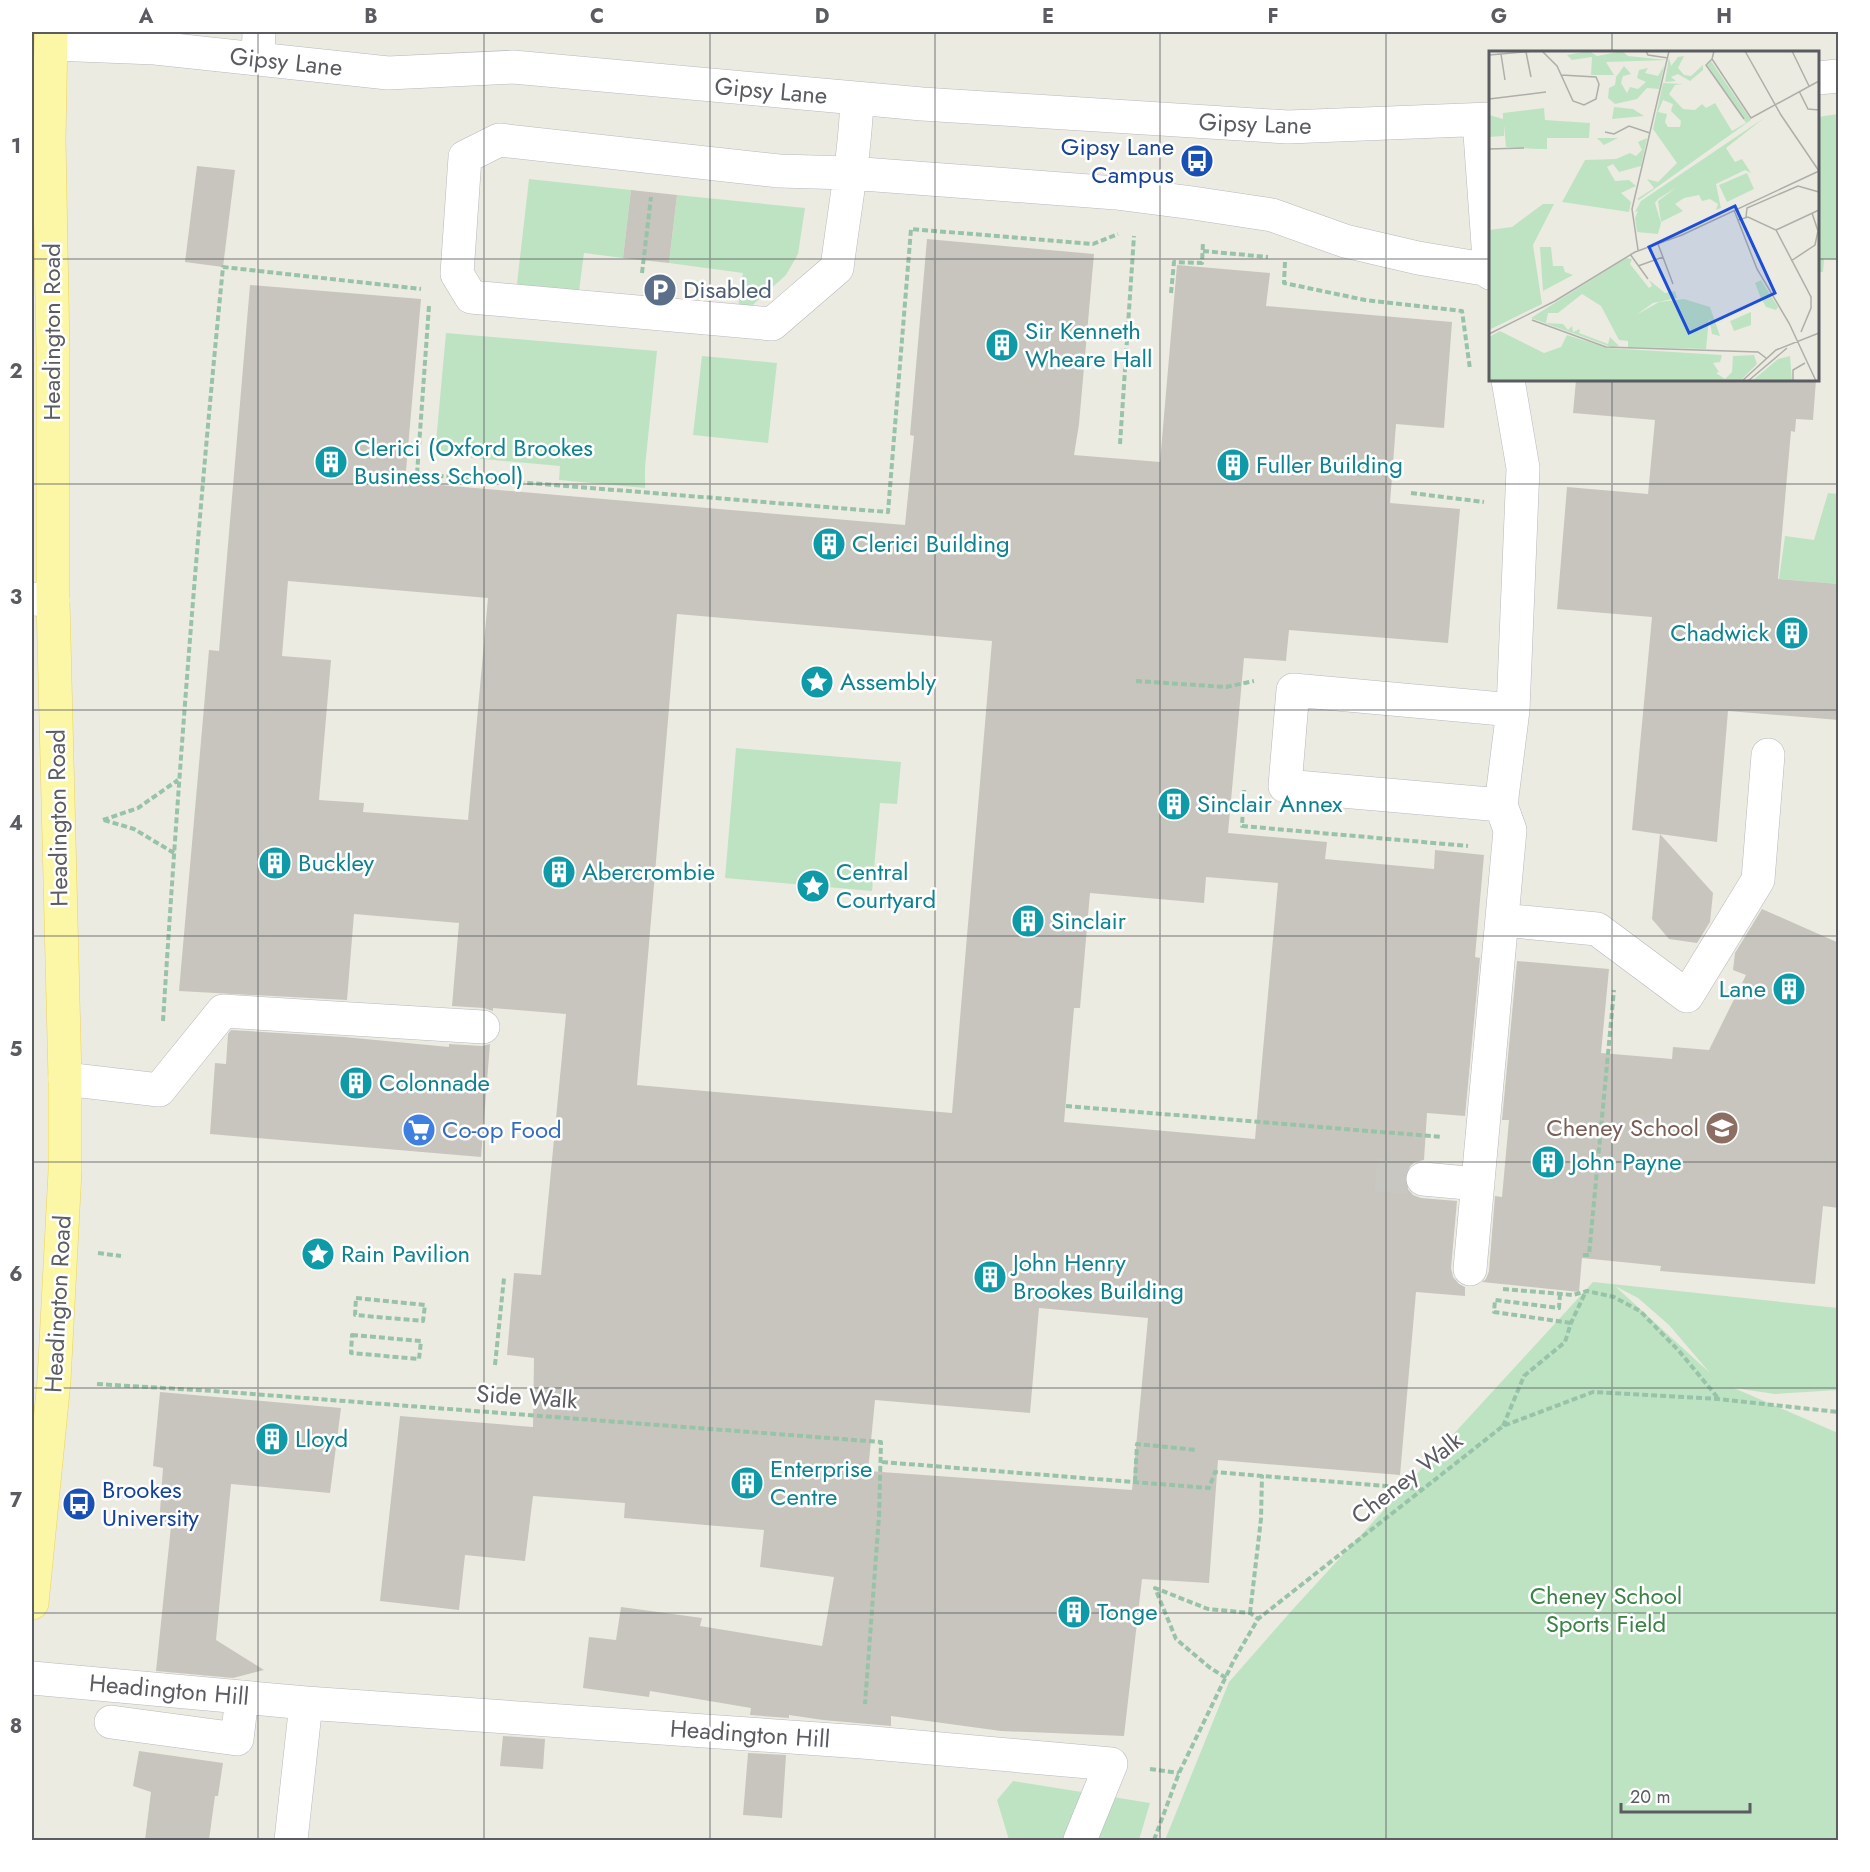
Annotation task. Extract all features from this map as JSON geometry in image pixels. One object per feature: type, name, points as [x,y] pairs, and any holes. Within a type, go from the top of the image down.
[{"type":"main road","name":"Headington Road","points":[[32,1603],[57,1342],[65,1171],[65,1079],[42,600],[53,351],[49,140],[52,38]]},
{"type":"street","name":"Gipsy Lane","points":[[52,38],[155,48],[258,45],[388,73],[513,67],[921,104],[1288,127],[1485,120]]},
{"type":"street","points":[[1819,78],[1839,76]]},
{"type":"street","points":[[857,99],[856,123],[849,173],[837,268],[772,324],[471,297],[457,274],[465,157],[499,140],[779,171],[849,173],[1116,193],[1272,215],[1345,241],[1489,272]]},
{"type":"street","points":[[1485,120],[1489,242]]},
{"type":"street","points":[[1470,1269],[1510,830],[1501,805],[1513,710],[1523,468],[1508,381]]},
{"type":"street","points":[[1501,805],[1285,786],[1293,690],[1513,710]]},
{"type":"street","points":[[1502,920],[1597,929],[1687,996],[1758,880],[1768,755]]},
{"type":"street","points":[[65,1079],[159,1090],[223,1011],[483,1027]]},
{"type":"street","points":[[1423,1179],[1478,1184]]},
{"type":"street","name":"Headington Hill","points":[[32,1678],[306,1703],[862,1742],[1111,1764],[1080,1840]]},
{"type":"street","points":[[111,1722],[237,1739],[242,1697]]},
{"type":"street","points":[[291,1840],[306,1703]]},
{"type":"path","points":[[637,312],[656,158]]},
{"type":"path","points":[[1120,444],[1135,228]]},
{"type":"path","points":[[430,302],[417,474],[888,512],[911,229],[1093,244],[1124,232]]},
{"type":"path","points":[[1171,293],[1174,262],[1202,263],[1203,245]]},
{"type":"path","points":[[1203,251],[1274,258]]},
{"type":"path","points":[[1286,259],[1284,283],[1365,300],[1462,311],[1471,378]]},
{"type":"path","points":[[162,1030],[178,780],[201,486],[223,267],[430,290]]},
{"type":"path","points":[[1484,491],[1486,513]]},
{"type":"path","points":[[1410,494],[1485,502]]},
{"type":"path","points":[[1136,681],[1226,687],[1262,681]]},
{"type":"path","points":[[174,853],[134,829],[103,820],[138,808],[178,780]]},
{"type":"path","points":[[1242,826],[1469,846]]},
{"type":"path","points":[[1583,1255],[1589,1255],[1615,980]]},
{"type":"path","points":[[1066,1106],[1452,1138]]},
{"type":"path","points":[[101,1254],[121,1256]]},
{"type":"path","points":[[495,1365],[504,1278]]},
{"type":"path","points":[[1498,1289],[1573,1295],[1587,1291],[1614,1297],[1640,1311],[1679,1351],[1718,1399]]},
{"type":"path","points":[[1503,1426],[1524,1376],[1565,1342],[1571,1323],[1587,1291]]},
{"type":"path","points":[[1560,1294],[1558,1308],[1495,1300],[1494,1312],[1571,1323]]},
{"type":"path","points":[[356,1298],[425,1305],[423,1321],[355,1315],[356,1298]]},
{"type":"path","points":[[352,1335],[421,1341],[419,1359],[351,1353],[352,1335]]},
{"type":"path","name":"Side Walk","points":[[96,1383],[881,1442],[882,1462]]},
{"type":"path","name":"Cheney Walk","points":[[1154,1840],[1179,1773],[1257,1619],[1503,1426],[1593,1392],[1718,1399],[1839,1412]]},
{"type":"path","points":[[1135,1482],[1137,1444],[1197,1450]]},
{"type":"path","points":[[862,1742],[882,1462],[1209,1488],[1215,1472],[1422,1489]]},
{"type":"path","points":[[1250,1613],[1261,1519],[1262,1475]]},
{"type":"path","points":[[1226,1678],[1176,1640],[1155,1588],[1208,1609],[1250,1613],[1257,1619]]},
{"type":"green space","points":[[1838,114],[1838,260],[1824,259],[1823,272],[1819,272],[1819,117]]},
{"type":"green space","points":[[529,179],[631,190],[623,258],[584,253],[577,306],[515,301]]},
{"type":"green space","points":[[677,195],[805,208],[798,254],[786,275],[736,320],[743,273],[669,263]]},
{"type":"green space","points":[[446,333],[657,351],[645,467],[645,488],[559,480],[560,466],[435,453]]},
{"type":"green space","points":[[702,356],[777,363],[768,443],[693,435]]},
{"type":"green space","points":[[1828,493],[1838,494],[1838,584],[1779,579],[1785,536],[1814,540]]},
{"type":"green space","points":[[736,748],[901,762],[897,804],[880,803],[872,891],[725,878]]},
{"type":"green space","name":"Cheney School Sports Field","points":[[1593,1282],[1838,1308],[1838,1390],[1775,1394],[1734,1388],[1838,1433],[1838,1840],[1165,1840],[1229,1682]],"holes":[[[1615,1286],[1638,1298],[1669,1325],[1710,1373]]]},
{"type":"green space","points":[[1013,1781],[1150,1803],[1139,1840],[1009,1840],[997,1800]]},
{"type":"building","points":[[197,166],[235,170],[223,267],[185,262]]},
{"type":"building","points":[[631,190],[677,195],[669,263],[623,258]]},
{"type":"building","points":[[927,239],[1094,254],[1079,424],[1074,455],[1160,462],[1177,265],[1270,273],[1266,306],[1452,322],[1444,428],[1396,424],[1390,503],[1460,509],[1448,643],[1289,630],[1286,661],[1244,658],[1228,833],[1327,842],[1325,859],[1434,869],[1435,850],[1484,855],[1475,957],[1480,958],[1465,1116],[1427,1113],[1424,1160],[1415,1162],[1408,1168],[1404,1178],[1406,1187],[1413,1195],[1421,1198],[1457,1201],[1451,1268],[1453,1277],[1465,1287],[1465,1296],[1416,1292],[1400,1475],[1218,1460],[1209,1583],[1142,1579],[1124,1736],[1001,1731],[891,1716],[891,1726],[789,1715],[789,1718],[750,1715],[751,1708],[650,1691],[649,1697],[583,1688],[589,1637],[616,1640],[621,1607],[702,1618],[700,1626],[822,1646],[834,1577],[760,1567],[764,1530],[624,1518],[625,1503],[533,1496],[525,1561],[465,1555],[459,1610],[380,1601],[400,1416],[533,1427],[534,1358],[507,1355],[514,1273],[541,1275],[566,1014],[493,1008],[493,1011],[484,1008],[452,1006],[459,923],[354,914],[347,1000],[179,991],[209,650],[219,651],[250,285],[421,299],[405,482],[905,525],[914,436],[910,435]],"holes":[[[288,581],[488,598],[468,820],[363,812],[364,803],[319,800],[331,660],[282,656]],[[677,614],[992,641],[952,1113],[637,1085]],[[1206,877],[1278,883],[1255,1139],[1064,1122],[1074,1008],[1080,1008],[1090,893],[1204,903]],[[1039,1308],[1148,1318],[1132,1490],[868,1471],[875,1400],[1030,1413]]]},
{"type":"building","points":[[1576,381],[1816,381],[1813,420],[1796,419],[1795,432],[1791,431],[1778,579],[1839,584],[1839,720],[1728,711],[1717,842],[1632,830],[1652,617],[1557,609],[1567,487],[1648,494],[1655,420],[1573,413]]},
{"type":"building","points":[[1660,834],[1713,893],[1710,922],[1697,943],[1669,939],[1652,919]]},
{"type":"building","points":[[1762,909],[1839,943],[1839,1208],[1823,1206],[1815,1284],[1660,1271],[1661,1266],[1582,1258],[1579,1292],[1482,1282],[1489,1271],[1495,1196],[1502,1197],[1509,1120],[1502,1120],[1517,961],[1609,969],[1601,1053],[1672,1059],[1673,1047],[1709,1050],[1746,975],[1733,970],[1735,953]]},
{"type":"building","name":"Colonnade","points":[[231,1030],[344,1037],[449,1047],[449,1044],[482,1046],[490,1044],[481,1157],[210,1134],[215,1063],[226,1064],[228,1034]]},
{"type":"building","points":[[160,1392],[341,1408],[330,1493],[231,1484],[216,1640],[264,1670],[233,1678],[156,1671],[171,1526],[159,1525],[163,1468],[153,1466]]},
{"type":"building","points":[[503,1736],[545,1739],[543,1769],[500,1766]]},
{"type":"building","points":[[139,1751],[223,1763],[218,1796],[215,1796],[209,1840],[145,1840],[151,1792],[133,1786]]},
{"type":"building","points":[[748,1753],[786,1755],[782,1818],[743,1815]]},
{"type":"tunnel","points":[[1376,1175],[1423,1179]]},
{"type":"place","name":"Gipsy Lane Campus","points":[[1197,161]]},
{"type":"place","name":"Disabled","points":[[660,290]]},
{"type":"place","name":"Sir Kenneth Wheare Hall","points":[[1002,345]]},
{"type":"place","name":"Clerici (Oxford Brookes Business School)","points":[[331,462]]},
{"type":"place","name":"Fuller Building","points":[[1233,465]]},
{"type":"place","name":"Clerici Building","points":[[829,544]]},
{"type":"place","name":"Chadwick","points":[[1792,633]]},
{"type":"place","name":"Assembly","points":[[817,682]]},
{"type":"place","name":"Sinclair Annex","points":[[1174,804]]},
{"type":"place","name":"Buckley","points":[[275,863]]},
{"type":"place","name":"Abercrombie","points":[[559,872]]},
{"type":"place","name":"Central Courtyard","points":[[813,886]]},
{"type":"place","name":"Sinclair","points":[[1028,921]]},
{"type":"place","name":"Lane","points":[[1789,989]]},
{"type":"place","name":"Colonnade","points":[[356,1083]]},
{"type":"place","name":"Cheney School","points":[[1722,1128]]},
{"type":"place","name":"Co-op Food","points":[[419,1130]]},
{"type":"place","name":"John Payne","points":[[1548,1162]]},
{"type":"place","name":"Rain Pavilion","points":[[318,1254]]},
{"type":"place","name":"John Henry Brookes Building","points":[[990,1277]]},
{"type":"place","name":"Lloyd","points":[[272,1439]]},
{"type":"place","name":"Enterprise Centre","points":[[747,1483]]},
{"type":"place","name":"Brookes University","points":[[79,1504]]},
{"type":"place","name":"Tonge","points":[[1074,1612]]}]
